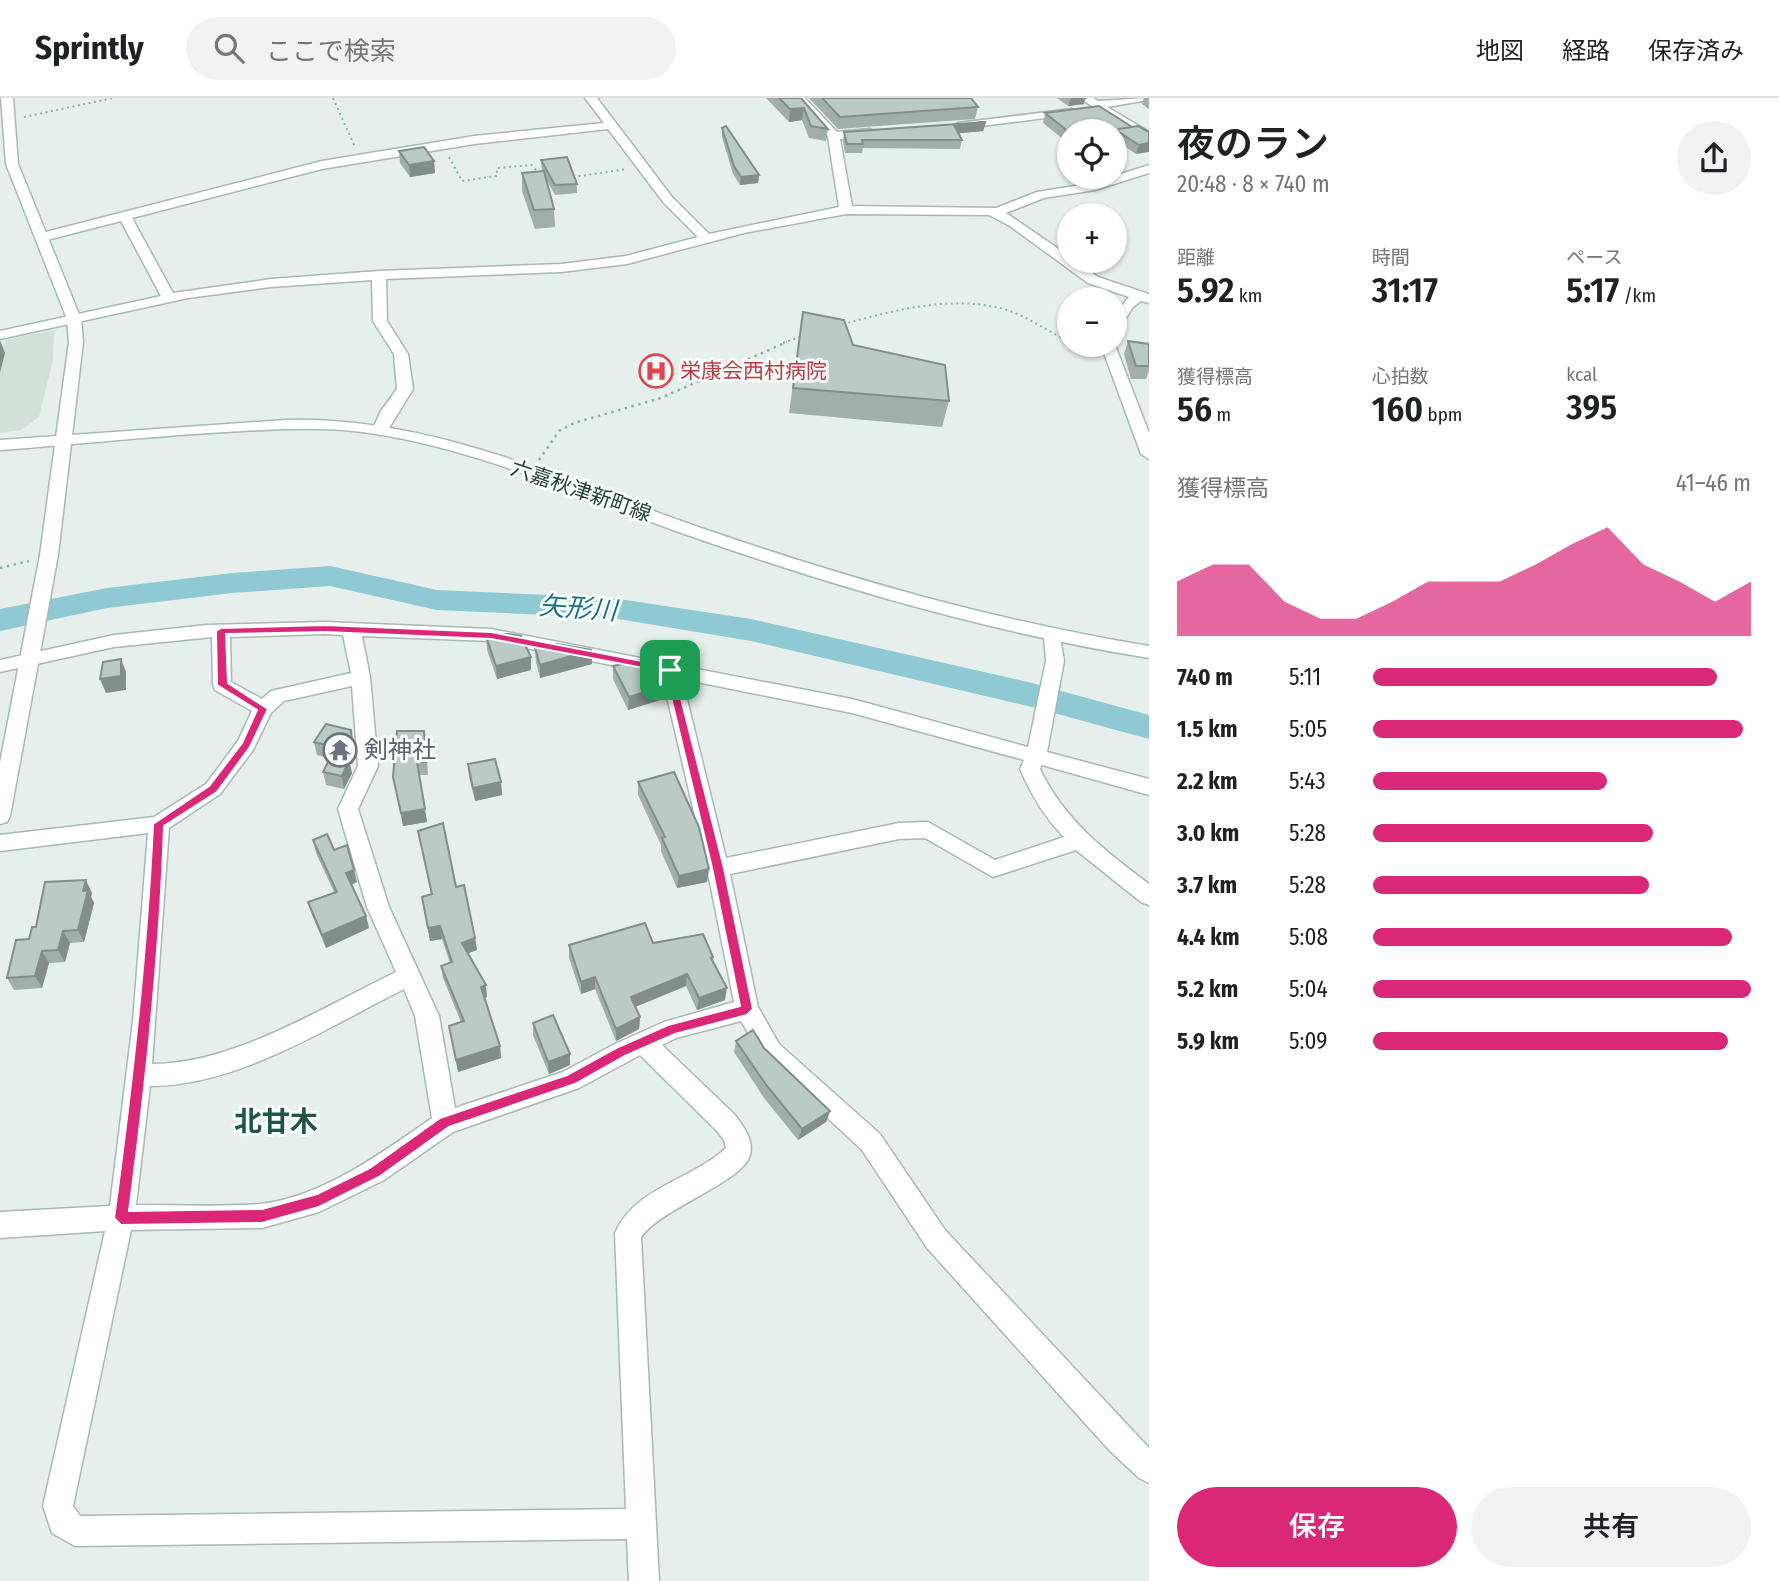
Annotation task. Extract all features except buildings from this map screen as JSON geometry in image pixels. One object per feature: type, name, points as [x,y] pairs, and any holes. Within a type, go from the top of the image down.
[{"type":"street","points":[[0,816],[49,555],[76,342],[74,319],[12,164],[4,122],[7,98]]},
{"type":"street","points":[[591,98],[668,201],[706,239]]},
{"type":"street","points":[[799,98],[834,135],[846,210]]},
{"type":"street","points":[[1085,98],[1149,137]]},
{"type":"street","points":[[944,127],[1099,107],[1142,98]]},
{"type":"street","points":[[43,237],[264,179],[359,158],[442,145],[613,125]]},
{"type":"street","points":[[834,135],[889,131]]},
{"type":"street","points":[[995,213],[1041,195],[1096,186],[1149,169]]},
{"type":"street","points":[[0,335],[169,298],[271,283],[627,260],[706,239],[846,210],[936,209],[995,213],[1015,223],[1093,280],[1144,297]]},
{"type":"street","points":[[124,215],[169,298]]},
{"type":"street","points":[[379,275],[380,321],[401,354],[405,389],[389,411],[380,430]]},
{"type":"street","points":[[1127,306],[1144,297]]},
{"type":"street","points":[[1113,357],[1149,454]]},
{"type":"street","name":"六嘉秋津新町線","points":[[0,445],[218,427],[311,424],[380,430],[488,458],[790,564],[936,609],[1053,636],[1149,652]]},
{"type":"street","points":[[0,666],[114,641],[221,631],[351,629],[491,635],[852,706],[1149,787]]},
{"type":"street","points":[[351,629],[361,677],[368,766],[348,809],[378,907],[427,1016],[445,1123]]},
{"type":"street","points":[[221,631],[222,685],[263,709]]},
{"type":"street","points":[[1053,636],[1055,662],[1036,755],[1030,769],[1039,793],[1074,838],[1149,896]]},
{"type":"street","points":[[670,670],[718,868],[747,1009],[771,1051],[871,1142],[936,1238],[1119,1441],[1149,1468]]},
{"type":"street","points":[[0,843],[159,824],[213,789],[246,745],[263,709],[278,696],[361,677]]},
{"type":"street","points":[[159,824],[156,898],[140,1075],[121,1218],[58,1506],[63,1522],[75,1531],[641,1524]]},
{"type":"street","points":[[718,868],[899,831],[928,830],[993,869],[1072,843],[1074,838]]},
{"type":"street","points":[[140,1075],[178,1075],[242,1058],[409,976]]},
{"type":"street","points":[[0,1225],[121,1218],[262,1216],[319,1200],[374,1172],[445,1123],[570,1080],[672,1029],[747,1009]]},
{"type":"street","points":[[643,1042],[726,1122],[736,1136],[739,1152],[726,1167],[637,1217],[628,1233],[644,1581]]},
{"type":"path","points":[[4,122],[113,98]]},
{"type":"path","points":[[333,98],[359,158]]},
{"type":"path","points":[[442,145],[462,181],[497,176],[497,168],[532,164],[545,181]]},
{"type":"path","points":[[568,178],[643,166]]},
{"type":"path","points":[[833,326],[937,304],[987,305],[1009,310],[1057,335]]},
{"type":"path","points":[[530,473],[559,431],[573,423],[661,398],[755,354],[810,334]]},
{"type":"path","points":[[0,568],[49,555]]},
{"type":"shaded area","points":[[54,330],[53,360],[39,417],[21,430],[0,433],[0,349],[3,348],[5,340]]},
{"type":"waterway","name":"矢形川","points":[[0,620],[107,598],[232,583],[330,576],[437,600],[612,608],[751,630],[1032,695],[1149,727]]},
{"type":"place","name":"栄康会西村病院","points":[[656,371]]},
{"type":"place","name":"剣神社","points":[[340,750]]},
{"type":"district","name":"北甘木","points":[[276,1121]]},
{"type":"route","points":[[325,628],[491,635],[670,670],[718,868],[747,1009],[672,1029],[621,1052],[570,1080],[445,1123],[374,1172],[319,1200],[262,1216],[121,1218],[140,1075],[156,898],[159,824],[213,789],[246,745],[263,709],[222,685],[221,631],[325,628]]}]
